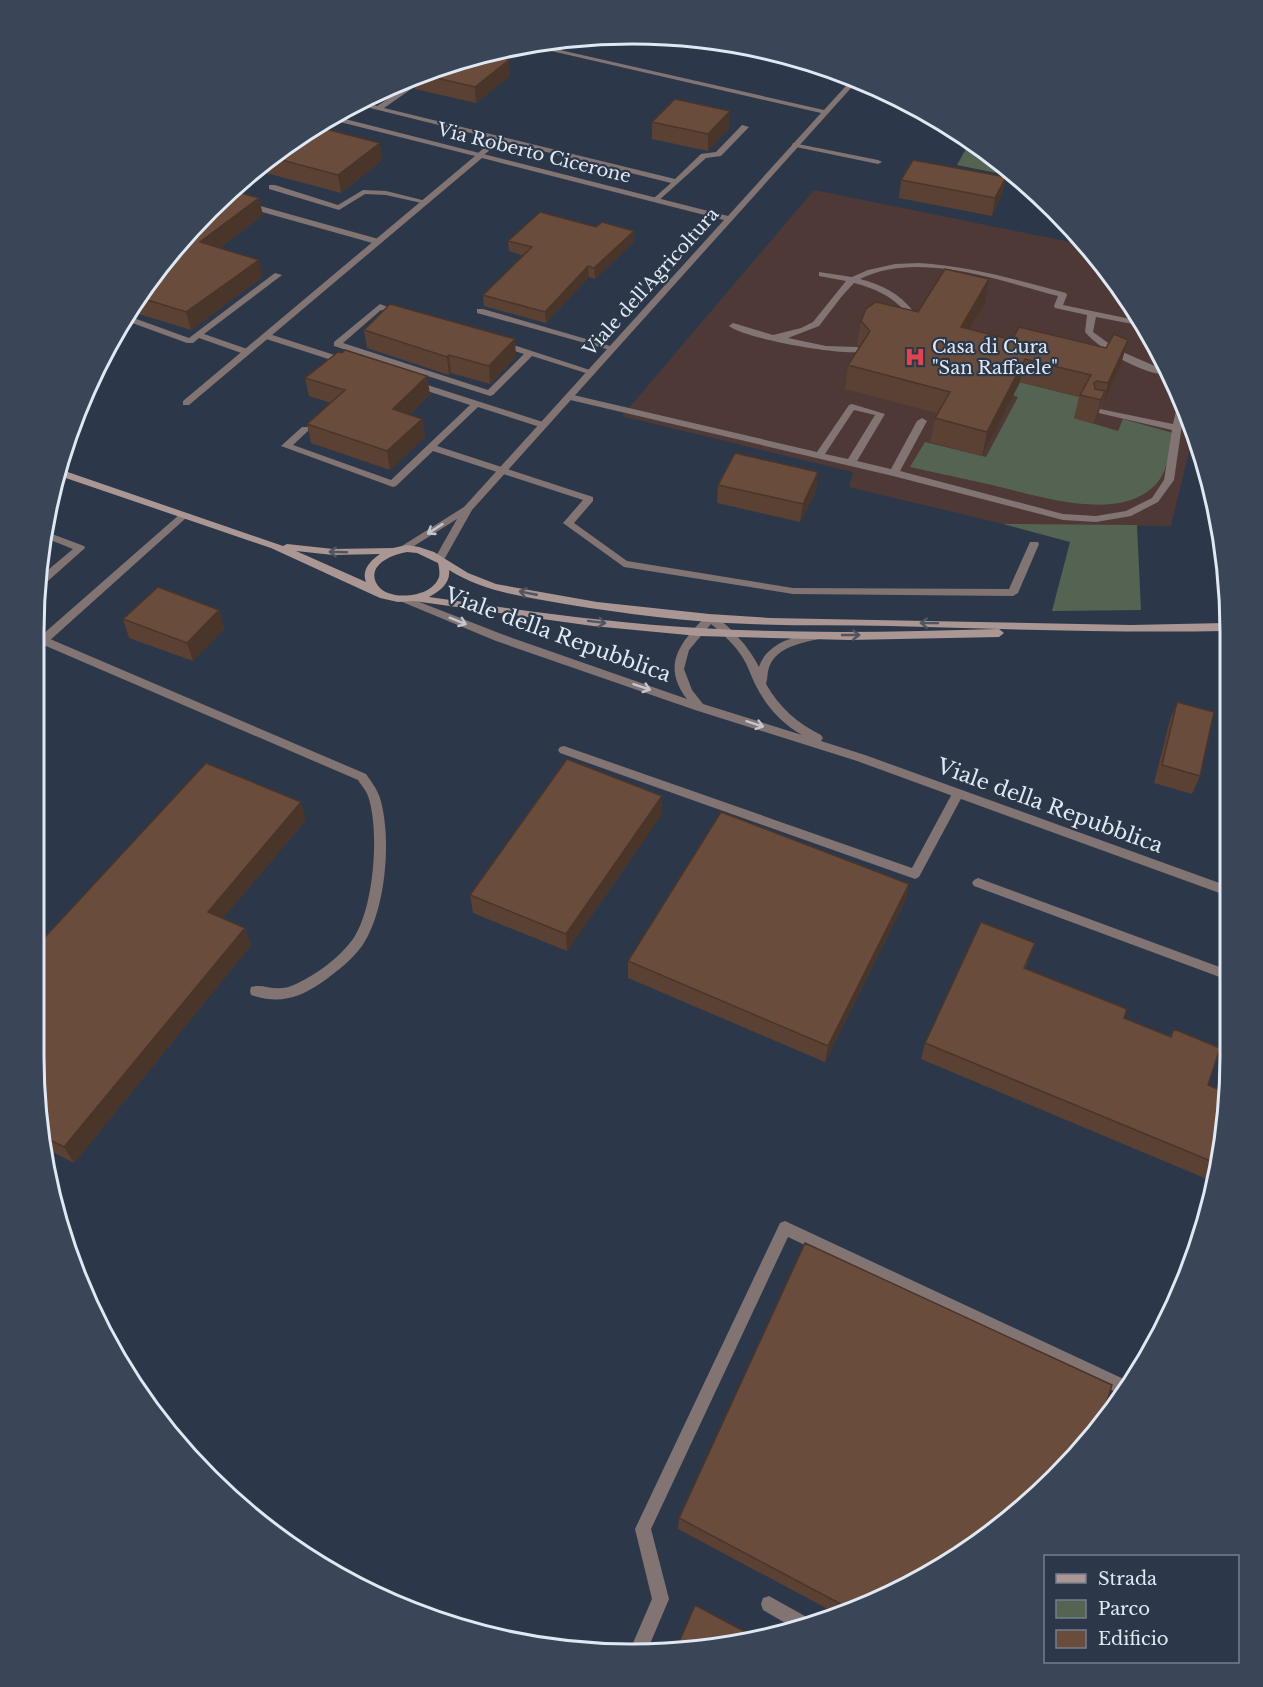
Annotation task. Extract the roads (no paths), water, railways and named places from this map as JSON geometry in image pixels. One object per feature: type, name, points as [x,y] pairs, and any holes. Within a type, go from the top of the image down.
[{"type":"main road","points":[[65,475],[274,546],[385,596],[631,627],[729,634],[906,636],[1220,627]]},
{"type":"main road","points":[[274,546],[333,552],[420,549],[478,582],[502,588],[576,602],[711,618],[1134,629]]},
{"type":"main road","points":[[378,592],[369,577],[371,569],[376,561],[399,550]]},
{"type":"main road","points":[[409,599],[434,590],[441,584],[446,569],[441,560]]},
{"type":"street","points":[[557,51],[560,48]]},
{"type":"street","points":[[551,50],[825,112]]},
{"type":"street","name":"Viale dell'Agricoltura","points":[[441,560],[468,508],[850,85]]},
{"type":"street","points":[[380,108],[412,86]]},
{"type":"street","points":[[368,105],[677,182]]},
{"type":"street","name":"Via Roberto Cicerone","points":[[342,120],[731,219]]},
{"type":"street","points":[[657,200],[704,156],[718,154],[745,127]]},
{"type":"street","points":[[186,403],[501,138]]},
{"type":"street","points":[[796,145],[878,162]]},
{"type":"street","points":[[272,187],[339,208],[363,192],[386,193],[426,202]]},
{"type":"street","points":[[232,201],[379,242]]},
{"type":"street","points":[[776,338],[815,326],[832,300],[851,280],[870,272],[897,266],[937,264],[1063,295],[1058,306],[1130,321]]},
{"type":"street","points":[[822,274],[887,290],[909,311],[902,326]]},
{"type":"street","points":[[133,321],[190,341],[278,275]]},
{"type":"street","points":[[412,317],[380,307],[337,344],[490,393],[530,353]]},
{"type":"street","points":[[480,311],[613,348]]},
{"type":"street","points":[[1092,313],[1089,332],[1098,342],[1115,352],[1158,370]]},
{"type":"street","points":[[733,327],[826,350],[857,350]]},
{"type":"street","points":[[198,335],[247,352]]},
{"type":"street","points":[[266,336],[352,363]]},
{"type":"street","points":[[487,340],[592,372]]},
{"type":"street","points":[[408,382],[543,425]]},
{"type":"street","points":[[569,397],[820,455],[1063,516],[1096,519],[1128,514],[1155,500],[1169,480],[1179,417]]},
{"type":"street","points":[[305,429],[286,446],[393,484],[476,404]]},
{"type":"street","points":[[820,455],[852,407],[880,414],[851,463]]},
{"type":"street","points":[[1093,409],[1177,428]]},
{"type":"street","points":[[894,473],[922,421]]},
{"type":"street","points":[[431,447],[590,498],[568,523],[624,564],[793,591],[1013,593],[1034,544]]},
{"type":"street","name":"Viale dell'Agricoltura","points":[[399,550],[468,508]]},
{"type":"street","points":[[44,639],[183,516]]},
{"type":"street","points":[[47,577],[80,548],[52,537]]},
{"type":"street","name":"Viale della Repubblica","points":[[409,599],[500,638],[699,707],[861,758],[1220,888]]},
{"type":"street","name":"Viale della Repubblica","points":[[699,707],[684,690],[680,679],[680,660],[686,644],[711,618],[729,634],[753,664],[763,689],[789,722],[804,732],[861,758]]},
{"type":"street","points":[[763,689],[762,674],[771,654],[797,639],[818,635]]},
{"type":"street","points":[[44,646],[362,777],[374,796],[380,831],[374,901],[358,941],[328,970],[301,987],[280,995],[256,992]]},
{"type":"street","points":[[564,750],[915,874],[958,793]]},
{"type":"street","points":[[978,883],[1220,972]]},
{"type":"street","points":[[641,1644],[661,1599],[642,1529],[785,1228],[1118,1384]]},
{"type":"street","points":[[769,1604],[795,1620]]},
{"type":"place","name":"Casa di Cura \"San Raffaele\"","points":[[915,357]]}]
